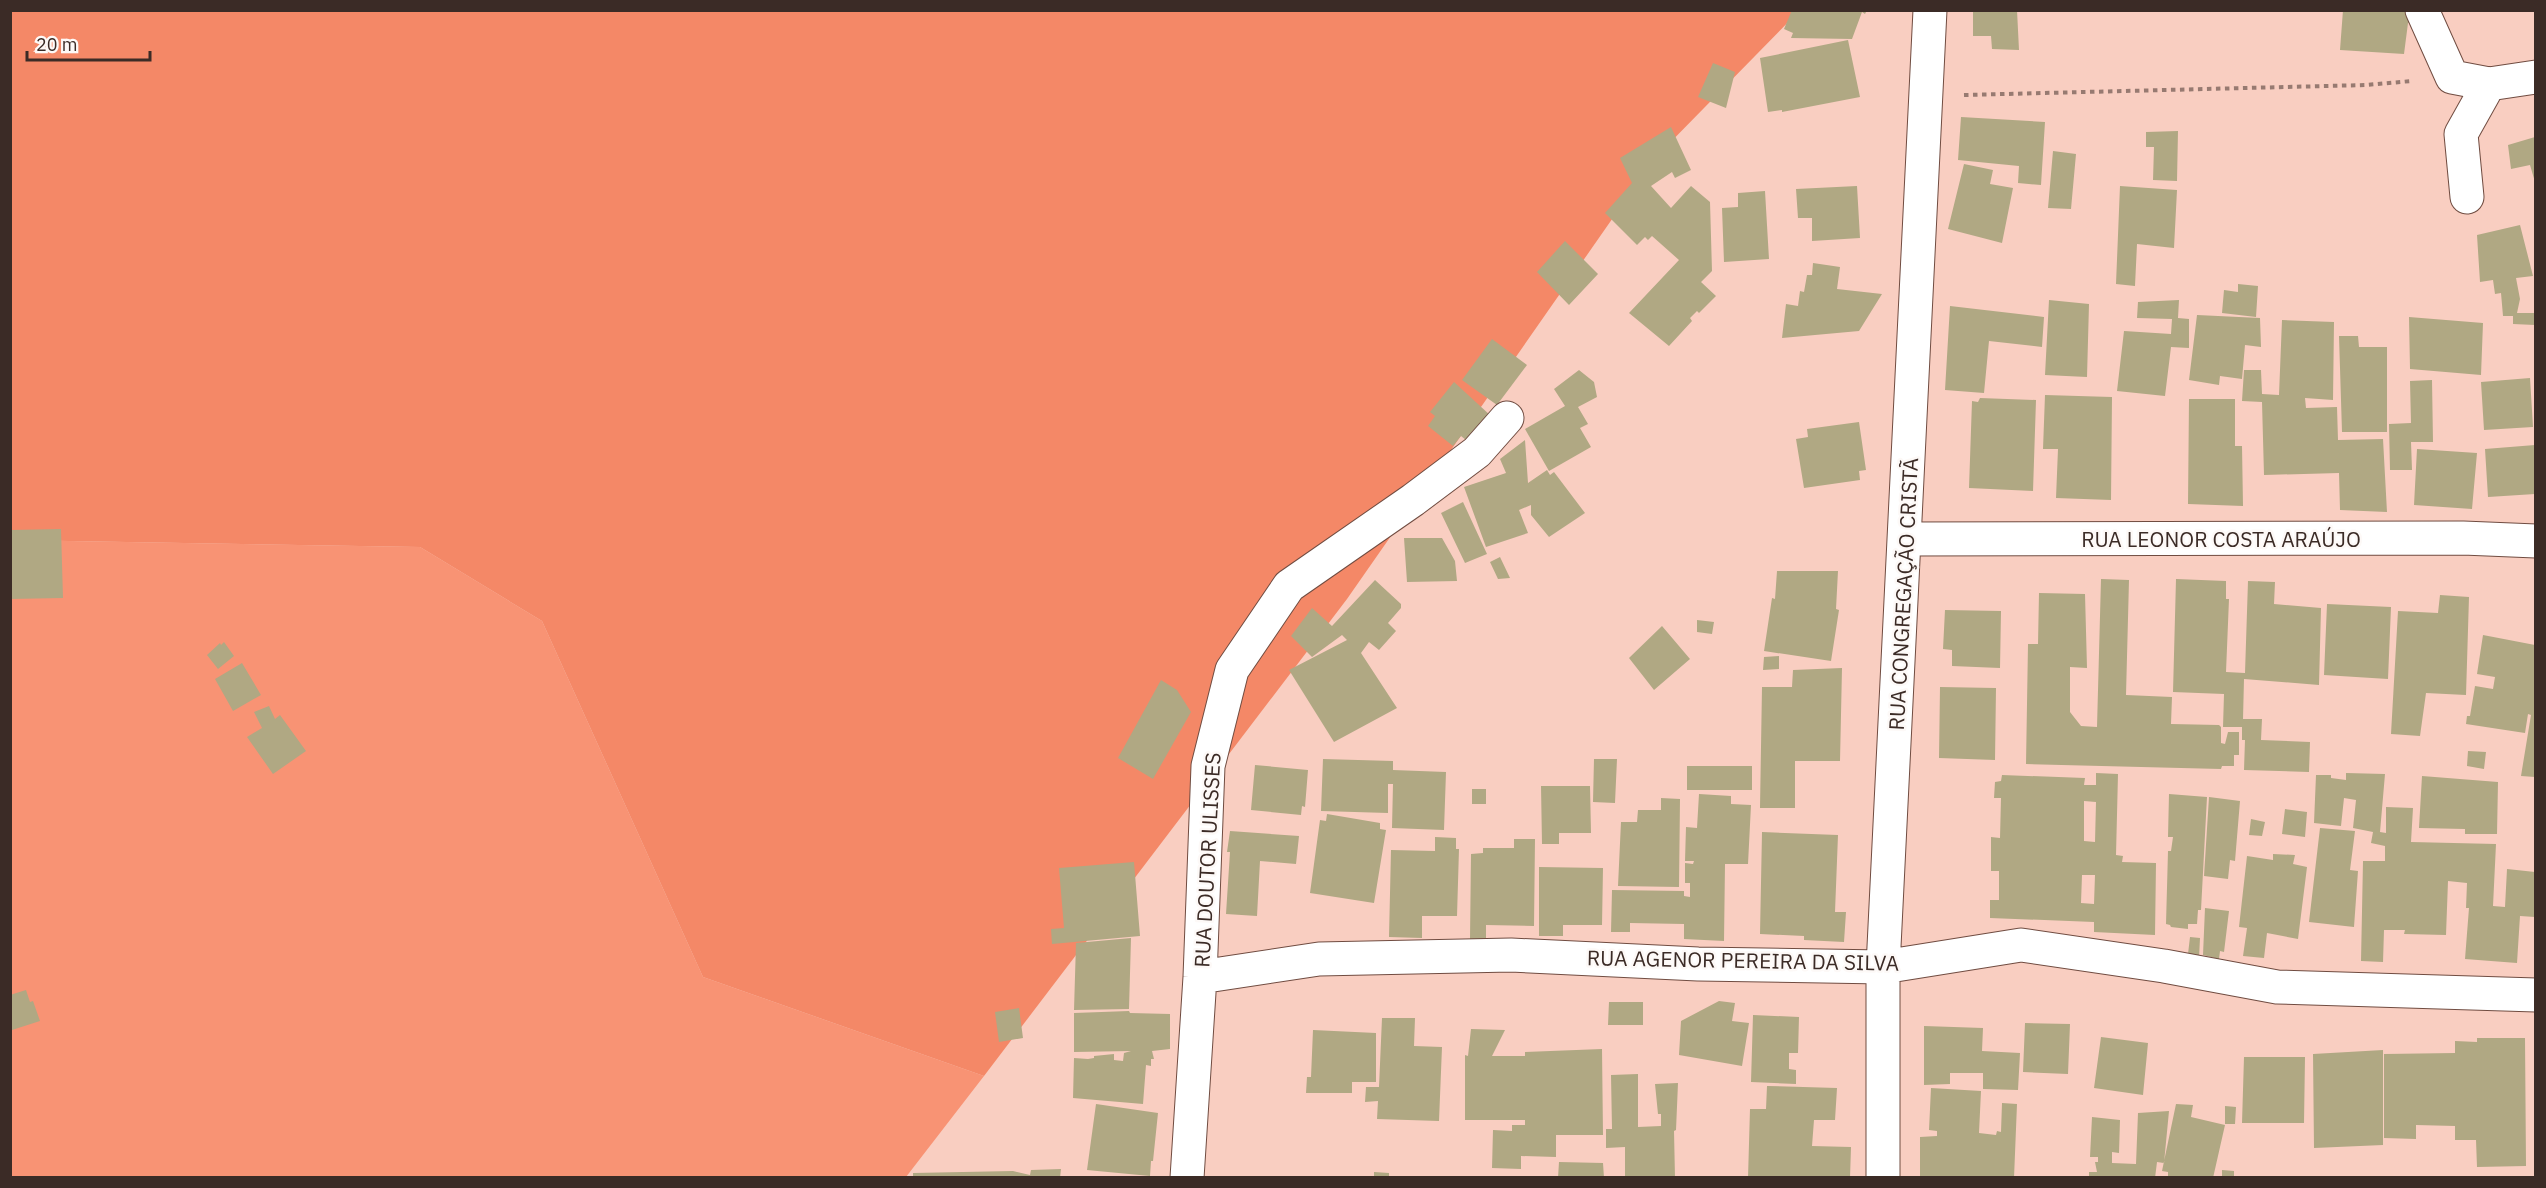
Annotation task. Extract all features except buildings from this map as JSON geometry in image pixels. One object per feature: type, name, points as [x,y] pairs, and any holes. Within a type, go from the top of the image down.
[{"type":"street","name":"RUA CONGREGAÇÃO CRISTÃ","points":[[1883,1178],[1883,967],[1906,539],[1930,10]]},
{"type":"street","points":[[2422,10],[2452,77],[2489,84],[2535,77]]},
{"type":"street","points":[[2467,197],[2461,134],[2489,84]]},
{"type":"street","name":"RUA DOUTOR ULISSES","points":[[1187,1178],[1200,977],[1208,766],[1232,670],[1289,586],[1413,500],[1477,452],[1507,418]]},
{"type":"street","name":"RUA LEONOR COSTA ARAÚJO","points":[[1906,539],[2463,538],[2535,542]]},
{"type":"street","name":"RUA AGENOR PEREIRA DA SILVA","points":[[1200,977],[1319,959],[1499,955],[1698,964],[1883,967],[2021,945],[2164,966],[2277,987],[2535,995]]},
{"type":"path","points":[[1927,95],[2056,95],[2354,86],[2452,77]]},
{"type":"shaded area","points":[[11,11],[1799,11],[1654,159],[1347,599],[984,1076],[703,977],[542,621],[420,547],[11,540]]},
{"type":"shaded area","points":[[11,540],[420,547],[542,621],[703,977],[984,1076],[906,1177],[11,1178]]}]
